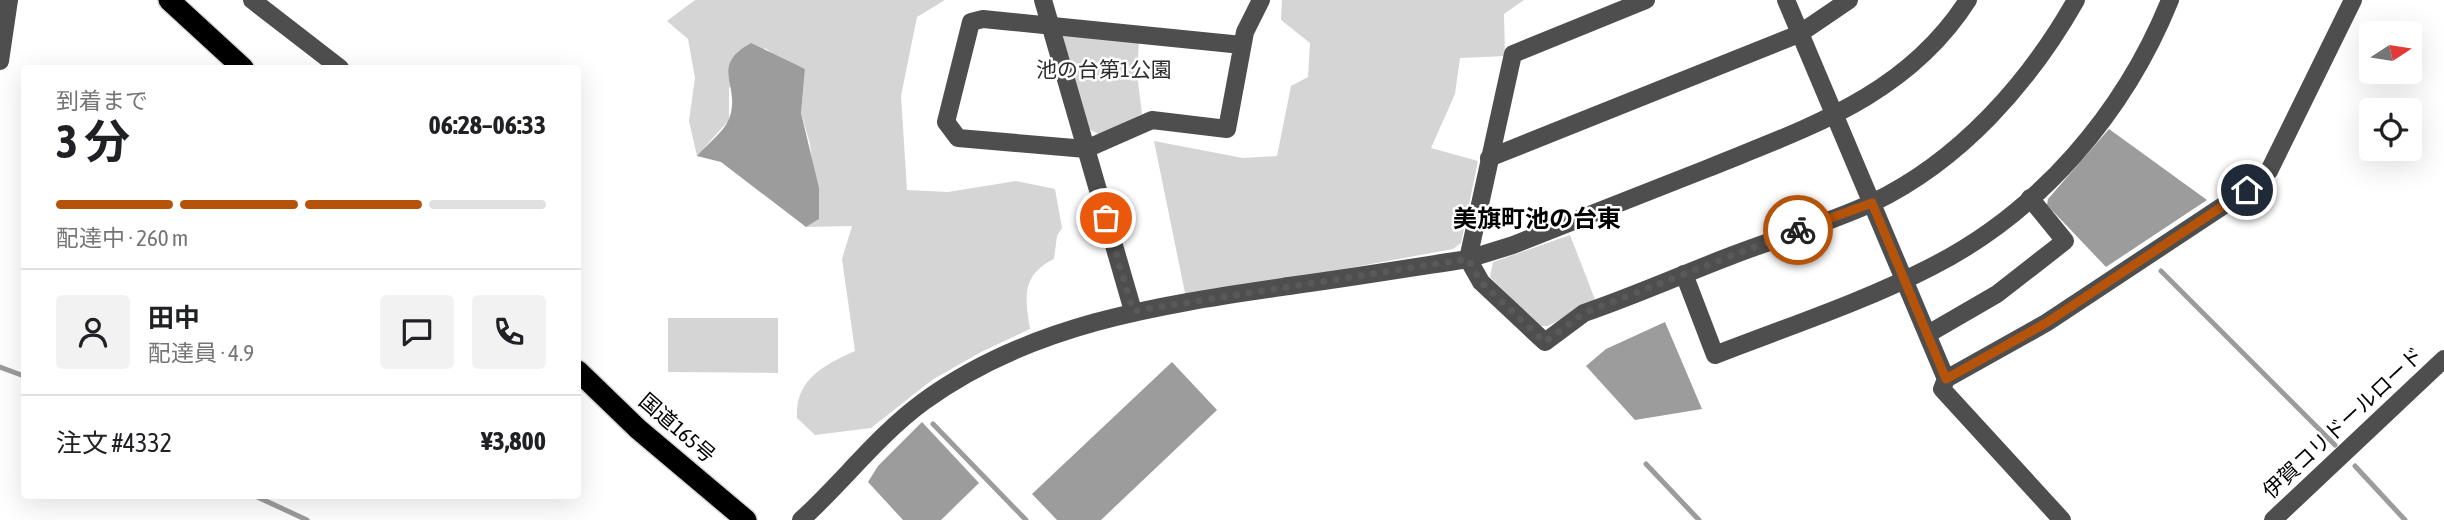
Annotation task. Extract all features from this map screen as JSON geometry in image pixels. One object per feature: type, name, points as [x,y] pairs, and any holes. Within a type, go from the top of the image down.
[{"type":"highway","points":[[169,0],[240,65]]},
{"type":"highway","name":"国道165号","points":[[581,374],[638,429],[746,520]]},
{"type":"street","points":[[0,61],[9,0]]},
{"type":"street","points":[[252,0],[336,65]]},
{"type":"street","points":[[1044,0],[1133,311]]},
{"type":"street","points":[[1242,45],[983,19],[971,22],[946,122],[958,138],[1086,149],[1152,120],[1227,130],[1242,45],[1261,0]]},
{"type":"street","points":[[1646,0],[1513,54],[1468,259],[1481,282],[1545,342],[1584,313],[1872,203],[1958,145],[1999,107],[2043,54],[2076,0]]},
{"type":"street","points":[[1786,0],[1946,379]]},
{"type":"street","points":[[1489,158],[1800,34],[1849,0]]},
{"type":"street","points":[[801,520],[829,495],[868,449],[942,388],[1031,342],[1069,327],[1133,311],[1468,259],[1524,241],[1835,117],[1901,72],[1957,18],[1968,0]]},
{"type":"street","points":[[1684,274],[1715,355],[1905,279],[1966,247],[2030,198],[2060,171],[2123,92],[2155,36],[2170,0]]},
{"type":"street","points":[[2062,520],[1942,389],[1946,379],[2046,323],[2247,190],[2269,171],[2353,0]]},
{"type":"street","points":[[1928,334],[1997,294],[2065,240],[2030,198]]},
{"type":"street","name":"伊賀コリドールロード","points":[[2273,520],[2444,359]]},
{"type":"green space","points":[[695,0],[945,0],[917,17],[901,96],[907,190],[948,192],[1016,181],[1055,189],[1062,228],[1057,236],[1054,259],[1036,272],[1028,288],[1030,329],[981,352],[932,380],[871,428],[815,435],[797,418],[798,404],[806,383],[822,368],[855,351],[842,259],[852,226],[806,227],[819,219],[810,144],[801,113],[805,69],[782,61],[765,48],[729,88],[729,120],[697,156],[689,121],[695,78],[688,39],[667,21]]},
{"type":"green space","points":[[1282,0],[1524,0],[1504,14],[1505,56],[1460,58],[1455,94],[1431,148],[1478,161],[1461,243],[1453,249],[1186,298],[1154,141],[1243,158],[1277,156],[1291,86],[1308,77],[1310,43],[1281,20]]},
{"type":"green space","name":"池の台第1公園","points":[[1066,33],[1139,41],[1137,73],[1142,114],[1100,135],[1089,129],[1061,37]]},
{"type":"green space","points":[[1570,235],[1596,302],[1548,326],[1539,326],[1490,277],[1493,262]]},
{"type":"green space","points":[[668,318],[778,318],[778,373],[668,372]]},
{"type":"shaded area","points":[[751,43],[805,69],[801,113],[819,188],[819,219],[806,227],[721,162],[697,156],[727,124],[732,107],[729,77],[731,60]]},
{"type":"shaded area","points":[[2109,129],[2207,200],[2106,267],[2047,205],[2048,199]]},
{"type":"shaded area","points":[[1665,322],[1702,409],[1635,420],[1586,366],[1606,349]]},
{"type":"shaded area","points":[[1172,362],[1217,410],[1101,520],[1057,520],[1032,494]]},
{"type":"shaded area","points":[[922,422],[979,483],[941,520],[903,520],[868,482],[878,466]]},
{"type":"waterway","points":[[2161,271],[2335,445]]},
{"type":"waterway","points":[[0,367],[21,375]]},
{"type":"waterway","points":[[933,424],[1026,520]]},
{"type":"waterway","points":[[1646,464],[1699,520]]},
{"type":"waterway","points":[[2355,466],[2405,520]]},
{"type":"waterway","points":[[262,499],[307,520]]},
{"type":"way so far","points":[[1106,218],[1133,311],[1468,259],[1481,282],[1545,342],[1584,313],[1798,230]]},
{"type":"district","name":"美旗町池の台東","points":[[1537,219]]},
{"type":"route","points":[[1798,230],[1872,203],[1946,379],[1976,365],[2046,323],[2247,190]]}]
